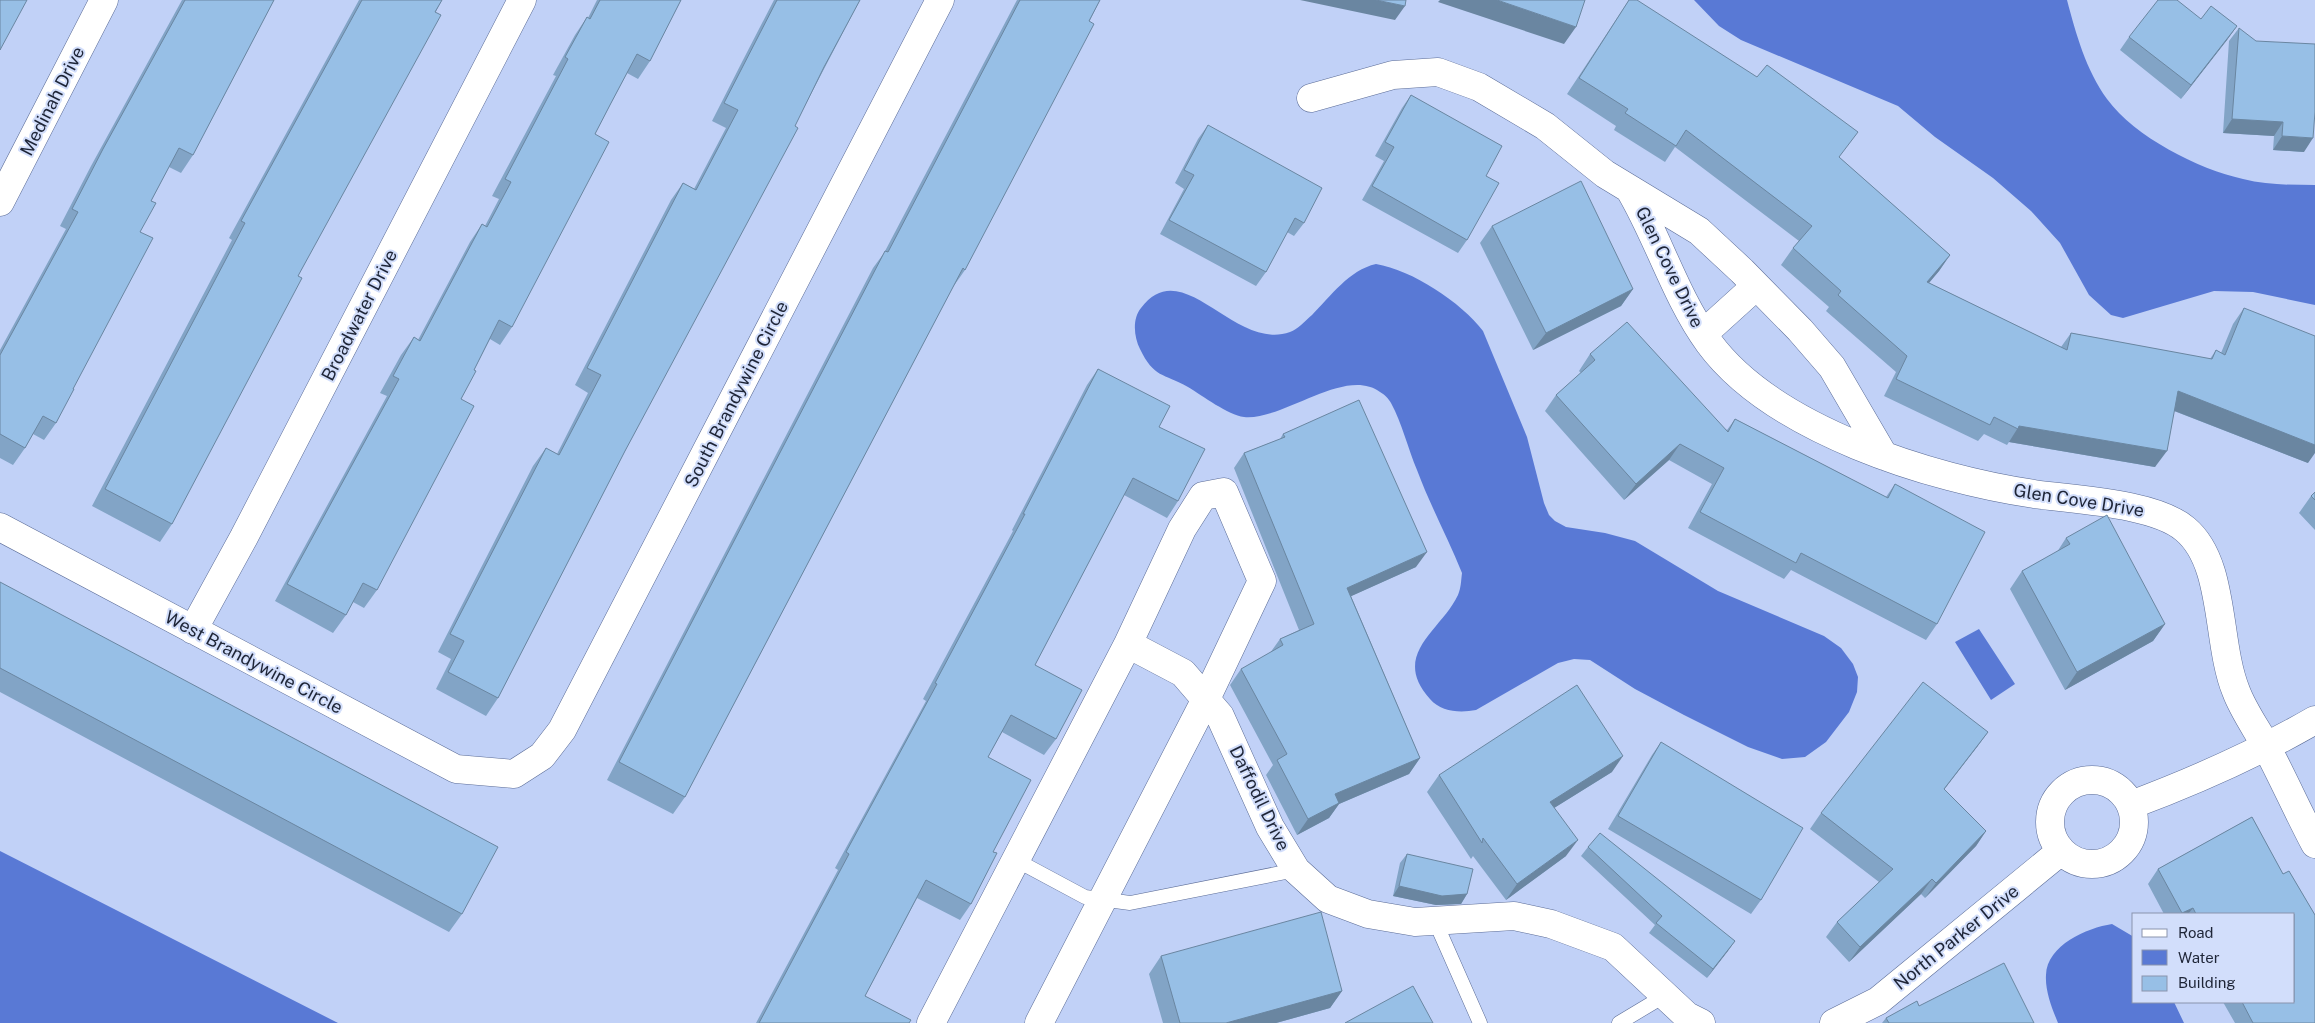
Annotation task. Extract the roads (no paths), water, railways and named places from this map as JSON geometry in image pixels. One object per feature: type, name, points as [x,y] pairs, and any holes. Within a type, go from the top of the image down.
[{"type":"street","name":"Medinah Drive","points":[[0,202],[104,0]]},
{"type":"street","name":"Broadwater Drive","points":[[193,630],[244,537],[522,0]]},
{"type":"street","name":"South Brandywine Circle","points":[[514,774],[542,756],[562,730],[940,0]]},
{"type":"street","name":"Glen Cove Drive","points":[[1312,98],[1393,75],[1438,72],[1479,87],[1545,126],[1605,174],[1699,230],[1800,330],[1832,368],[1884,456]]},
{"type":"street","name":"Glen Cove Drive","points":[[1630,190],[1647,218],[1667,267],[1703,334],[1734,371],[1765,396],[1822,431],[1884,456],[1924,469],[2016,491],[2149,510],[2185,528],[2201,545],[2211,567],[2224,648],[2236,691],[2315,844]]},
{"type":"street","points":[[1703,334],[1756,286]]},
{"type":"street","points":[[931,1023],[1128,644],[1182,529],[1203,496],[1224,492],[1262,580],[1206,699],[1039,1023]]},
{"type":"street","name":"West Brandywine Circle","points":[[0,527],[456,769],[514,774]]},
{"type":"street","name":"Daffodil Drive","points":[[1128,644],[1184,673],[1220,716],[1270,827],[1296,870],[1328,899],[1368,914],[1415,922],[1514,916],[1551,924],[1614,947],[1664,996],[1687,1016],[1701,1023]]},
{"type":"street","points":[[2131,805],[2198,779],[2267,748],[2315,720]]},
{"type":"street","points":[[2097,780],[2111,784],[2122,792],[2131,805],[2135,817],[2134,831],[2129,843],[2121,853],[2110,861],[2084,864],[2072,860],[2061,851],[2053,839],[2050,825],[2052,810],[2058,797],[2068,787],[2082,781],[2097,780]]},
{"type":"street","name":"North Parker Drive","points":[[1844,1021],[1878,1001],[2061,851]]},
{"type":"lane","points":[[1016,860],[1085,897],[1130,903],[1296,870]]},
{"type":"lane","points":[[1435,921],[1480,1023]]},
{"type":"lane","points":[[1619,1023],[1664,996]]},
{"type":"water","points":[[1694,0],[2067,0],[2087,64],[2100,88],[2119,113],[2150,138],[2169,150],[2207,168],[2225,174],[2261,182],[2315,185],[2315,305],[2253,292],[2214,291],[2123,318],[2111,315],[2089,295],[2060,243],[2031,211],[1993,178],[1935,137],[1898,106],[1741,40],[1719,26]]},
{"type":"water","points":[[1376,264],[1405,273],[1435,289],[1462,309],[1483,331],[1527,437],[1544,503],[1549,515],[1555,521],[1566,527],[1605,533],[1635,541],[1718,591],[1824,636],[1841,648],[1853,664],[1858,677],[1857,692],[1849,712],[1826,742],[1805,757],[1782,759],[1748,747],[1684,715],[1635,689],[1590,660],[1574,659],[1558,663],[1476,710],[1445,709],[1430,699],[1419,683],[1415,669],[1417,656],[1431,632],[1458,595],[1462,573],[1422,483],[1395,411],[1385,395],[1366,386],[1349,386],[1314,396],[1260,416],[1238,416],[1188,387],[1160,374],[1145,358],[1135,334],[1136,317],[1141,308],[1157,294],[1174,291],[1192,296],[1249,329],[1269,334],[1290,332],[1299,327],[1349,278],[1366,267]]},
{"type":"water","points":[[1979,629],[2015,684],[1991,700],[1955,642]]},
{"type":"water","points":[[0,851],[4,853],[338,1023],[0,1023]]},
{"type":"water","points":[[2112,924],[2132,936],[2132,1003],[2174,1003],[2184,1023],[2058,1023],[2049,999],[2046,981],[2048,964],[2053,955],[2070,940],[2091,929]]}]
